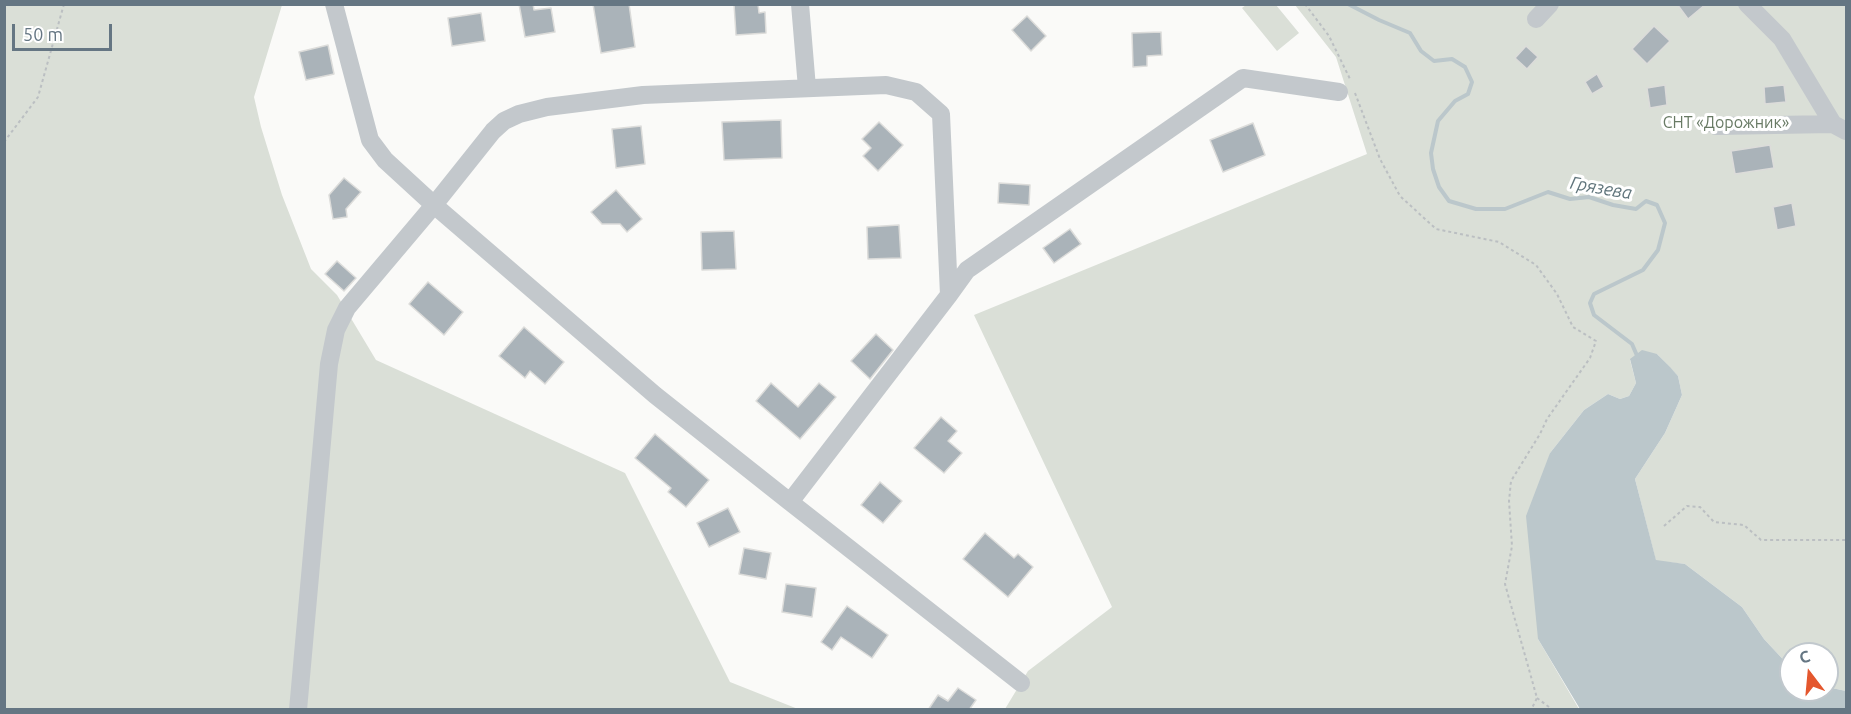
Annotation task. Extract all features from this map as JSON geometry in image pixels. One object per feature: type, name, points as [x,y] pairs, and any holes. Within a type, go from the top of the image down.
[{"type":"street","points":[[334,4],[370,140],[385,160],[655,395],[1021,683]]},
{"type":"street","points":[[800,4],[807,88]]},
{"type":"street","points":[[1536,20],[1550,4]]},
{"type":"street","points":[[1747,4],[1782,39],[1840,127]]},
{"type":"street","points":[[790,502],[968,270],[1243,78],[1339,93]]},
{"type":"street","points":[[298,710],[329,364],[336,330],[347,308],[493,131],[504,121],[519,114],[547,107],[643,95],[886,85],[916,92],[941,114],[950,295]]},
{"type":"street","points":[[1716,126],[1840,127]]},
{"type":"path","points":[[4,142],[38,98],[64,4]]},
{"type":"path","points":[[1380,159],[1400,195],[1436,229],[1499,242],[1536,265],[1557,294],[1573,327],[1596,341],[1590,358],[1548,419],[1511,481],[1509,501],[1512,546],[1505,584],[1537,698],[1553,710]]},
{"type":"path","points":[[1664,526],[1687,506],[1700,507],[1714,522],[1744,525],[1761,540],[1846,540]]},
{"type":"path","points":[[1531,710],[1537,698]]},
{"type":"green space","points":[[4,5],[282,5],[254,97],[261,127],[282,195],[311,269],[337,295],[376,360],[625,473],[730,682],[798,709],[5,709]]},
{"type":"green space","points":[[1246,5],[1276,5],[1299,33],[1277,51],[1242,8]]},
{"type":"green space","name":"СНТ «Дорожник»","points":[[1295,5],[1846,5],[1846,691],[1839,690],[1839,642],[1779,642],[1779,655],[1764,639],[1742,607],[1685,564],[1656,561],[1635,479],[1665,433],[1682,395],[1678,376],[1657,354],[1630,360],[1636,383],[1629,396],[1620,399],[1608,394],[1584,410],[1550,453],[1538,639],[1579,709],[1005,709],[1028,671],[1112,607],[974,315],[1367,154],[1336,57]]},
{"type":"shaded area","points":[[1642,350],[1657,354],[1678,376],[1682,395],[1665,433],[1635,479],[1656,560],[1685,564],[1742,607],[1764,639],[1779,655],[1779,702],[1839,702],[1839,690],[1846,691],[1846,709],[1580,709],[1538,639],[1526,516],[1550,453],[1584,410],[1608,394],[1620,399],[1629,396],[1636,383],[1630,359]]},
{"type":"building","points":[[519,4],[533,4],[534,10],[551,8],[555,32],[525,37]]},
{"type":"building","points":[[593,4],[629,4],[635,47],[601,53]]},
{"type":"building","points":[[734,4],[758,4],[759,13],[765,12],[766,33],[736,35]]},
{"type":"building","points":[[1677,4],[1706,4],[1688,19]]},
{"type":"building","points":[[481,13],[485,41],[452,46],[448,18]]},
{"type":"building","points":[[1027,16],[1046,36],[1031,51],[1012,30]]},
{"type":"building","points":[[1654,26],[1670,41],[1647,64],[1632,49]]},
{"type":"building","points":[[1161,32],[1162,55],[1147,56],[1147,66],[1133,67],[1132,33]]},
{"type":"building","points":[[328,45],[334,74],[306,80],[299,52]]},
{"type":"building","points":[[1526,46],[1538,57],[1527,69],[1515,58]]},
{"type":"building","points":[[1597,74],[1604,87],[1592,94],[1585,82]]},
{"type":"building","points":[[1665,85],[1667,105],[1650,108],[1647,88]]},
{"type":"building","points":[[1784,85],[1786,102],[1765,104],[1764,87]]},
{"type":"building","points":[[781,120],[782,158],[724,160],[722,122]]},
{"type":"building","points":[[879,122],[903,145],[878,171],[863,156],[871,148],[862,139]]},
{"type":"building","points":[[1253,123],[1265,155],[1223,172],[1210,140]]},
{"type":"building","points":[[641,126],[645,164],[616,168],[612,129]]},
{"type":"building","points":[[1770,145],[1774,168],[1735,174],[1731,151]]},
{"type":"building","points":[[344,178],[361,192],[346,209],[347,217],[333,219],[329,195]]},
{"type":"building","points":[[999,183],[1030,185],[1029,205],[998,203]]},
{"type":"building","points":[[616,190],[642,219],[627,232],[620,224],[602,224],[591,212]]},
{"type":"building","points":[[1792,203],[1796,226],[1777,230],[1773,207]]},
{"type":"building","points":[[899,225],[901,258],[868,259],[867,227]]},
{"type":"building","points":[[1070,229],[1081,244],[1054,263],[1043,248]]},
{"type":"building","points":[[734,231],[736,269],[702,270],[701,232]]},
{"type":"building","points":[[337,261],[356,278],[344,291],[325,274]]},
{"type":"building","points":[[428,282],[463,312],[444,335],[409,304]]},
{"type":"building","points":[[524,327],[564,362],[545,384],[530,371],[525,378],[499,356]]},
{"type":"building","points":[[876,334],[893,350],[870,379],[851,361]]},
{"type":"building","points":[[771,383],[798,407],[819,383],[836,397],[800,439],[756,401]]},
{"type":"building","points":[[941,417],[957,431],[948,441],[962,453],[944,473],[914,448]]},
{"type":"building","points":[[655,434],[709,480],[686,507],[668,492],[671,488],[635,458]]},
{"type":"building","points":[[880,482],[902,501],[883,523],[861,505]]},
{"type":"building","points":[[728,508],[740,532],[709,547],[697,523]]},
{"type":"building","points":[[985,533],[1014,558],[1018,554],[1033,567],[1008,597],[963,559]]},
{"type":"building","points":[[744,548],[771,553],[766,579],[739,574]]},
{"type":"building","points":[[786,584],[816,588],[812,617],[782,612]]},
{"type":"building","points":[[847,606],[888,635],[872,658],[841,637],[832,650],[821,642]]},
{"type":"building","points":[[958,688],[976,700],[969,710],[928,710],[938,695],[948,701]]},
{"type":"waterway","name":"Грязева","points":[[1348,4],[1410,33],[1421,51],[1434,61],[1452,59],[1465,67],[1472,82],[1468,94],[1455,101],[1438,121],[1431,153],[1439,187],[1449,201],[1476,209],[1505,209],[1548,192],[1570,199],[1589,197],[1613,205],[1636,209],[1646,201],[1657,205],[1665,223],[1658,250],[1643,270],[1594,294],[1590,303],[1594,315],[1632,344],[1638,358]]}]
